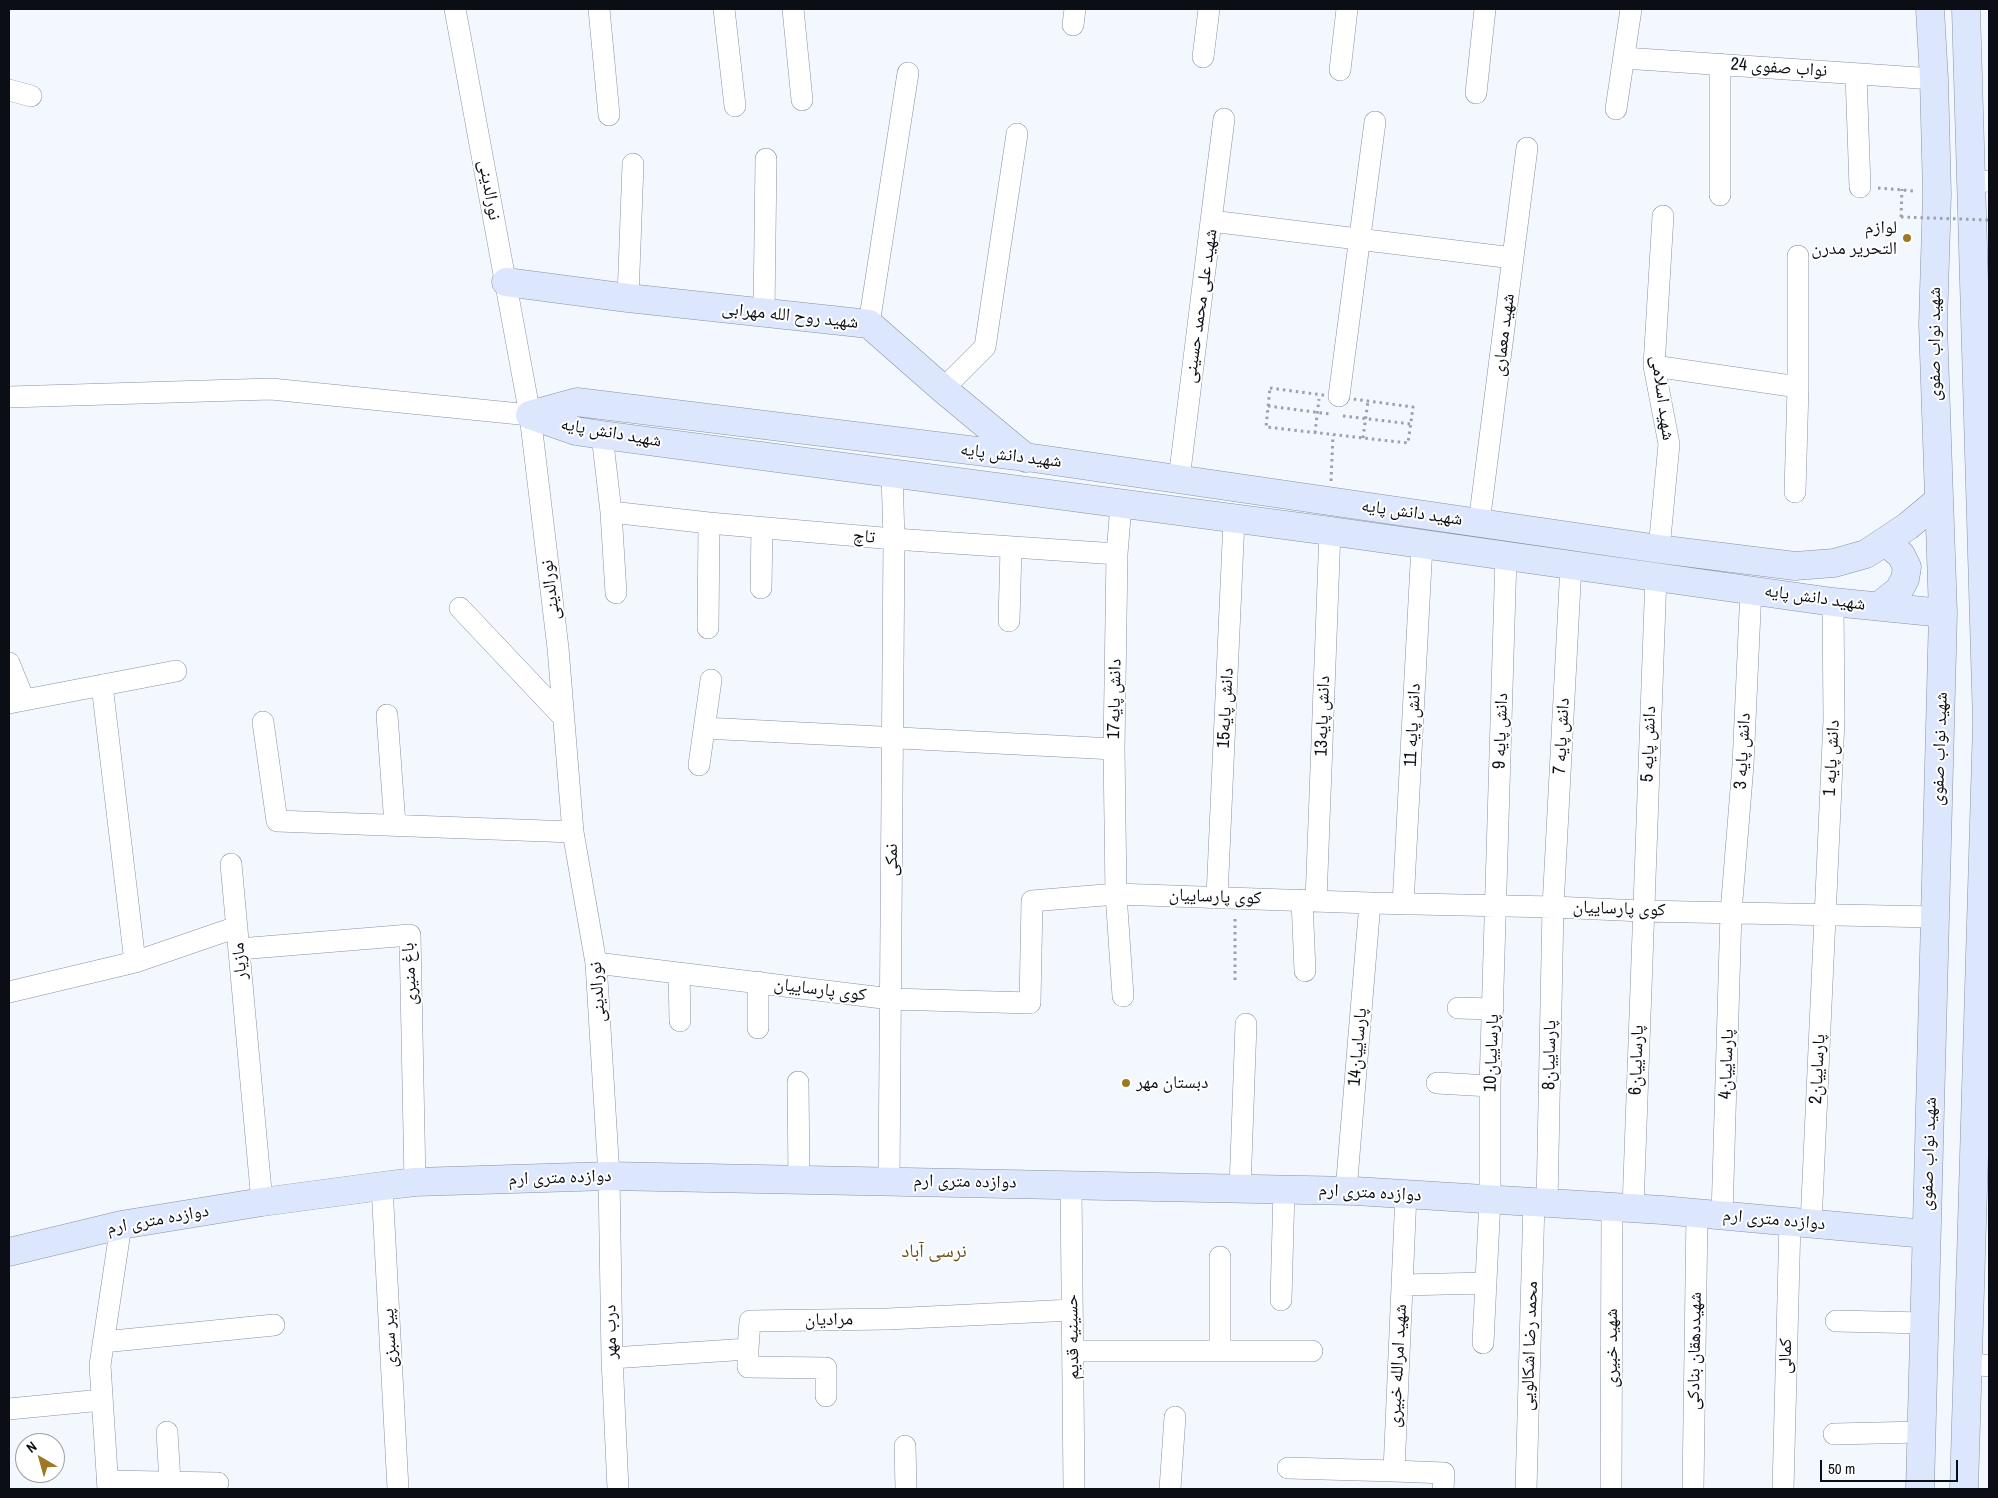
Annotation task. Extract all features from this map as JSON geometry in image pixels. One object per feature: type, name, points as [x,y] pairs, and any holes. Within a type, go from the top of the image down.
[{"type":"street","name":"نورالدینی","points":[[455,9],[530,414],[558,648],[574,832],[596,963],[609,1176]]},
{"type":"street","points":[[599,9],[609,115]]},
{"type":"street","points":[[724,9],[735,106]]},
{"type":"street","points":[[793,9],[802,100]]},
{"type":"street","points":[[1203,58],[1209,9]]},
{"type":"street","points":[[1340,70],[1347,9]]},
{"type":"street","points":[[1476,93],[1484,9]]},
{"type":"street","points":[[1616,109],[1631,9]]},
{"type":"street","name":"شهید نواب صفوی","points":[[1920,1489],[1943,613],[1933,324],[1937,194],[1930,9]]},
{"type":"street","points":[[1964,1489],[1979,1364],[1987,723],[1984,406],[1975,298],[1980,182],[1966,9]]},
{"type":"street","name":"نواب صفوی 24","points":[[1624,58],[1934,79]]},
{"type":"street","points":[[1720,64],[1720,195]]},
{"type":"street","points":[[869,324],[908,73]]},
{"type":"street","points":[[1856,74],[1860,187]]},
{"type":"street","points":[[9,90],[31,96]]},
{"type":"street","points":[[1211,221],[1224,119]]},
{"type":"street","points":[[1330,395],[1359,239],[1375,122]]},
{"type":"street","points":[[943,389],[985,347],[1017,134]]},
{"type":"street","name":"شهید معماری","points":[[1480,522],[1527,148]]},
{"type":"street","points":[[764,313],[766,159]]},
{"type":"street","points":[[628,298],[633,164]]},
{"type":"street","name":"شهید اسلامی","points":[[1659,549],[1669,444],[1654,366],[1663,216]]},
{"type":"street","name":"شهید علی محمد حسینی","points":[[1179,479],[1211,221],[1514,258]]},
{"type":"street","points":[[1795,492],[1798,387],[1798,256]]},
{"type":"street","name":"شهید روح الله مهرابی","points":[[506,282],[628,298],[869,324],[943,389],[1026,457]]},
{"type":"street","points":[[1934,300],[1975,298]]},
{"type":"street","points":[[1654,366],[1798,387]]},
{"type":"street","points":[[9,398],[272,389],[530,414]]},
{"type":"street","name":"شهید دانش پایه","points":[[530,414],[577,402],[1026,457],[1659,549],[1795,566],[1846,561],[1866,554],[1885,542],[1938,501]]},
{"type":"street","name":"شهید دانش پایه","points":[[530,414],[576,431],[602,435],[1234,520],[1330,531],[1833,602],[1943,613]]},
{"type":"street","points":[[602,435],[611,512],[616,593]]},
{"type":"street","points":[[1022,491],[1026,457]]},
{"type":"street","name":"نمکی","points":[[889,1181],[894,539],[892,474]]},
{"type":"street","name":"دانش پایه17","points":[[1121,504],[1117,554],[1114,749],[1116,894],[1123,996]]},
{"type":"street","name":"تاچ","points":[[611,512],[709,524],[1012,548],[1117,554]]},
{"type":"street","name":"دانش پایه15","points":[[1226,897],[1234,520]]},
{"type":"street","points":[[708,628],[709,524]]},
{"type":"street","points":[[760,588],[762,528]]},
{"type":"street","name":"دانش پایه13","points":[[1305,971],[1330,531]]},
{"type":"street","points":[[1879,606],[1899,590],[1905,579],[1907,567],[1901,555],[1885,542]]},
{"type":"street","name":"دانش پایه 11","points":[[1404,904],[1422,545]]},
{"type":"street","points":[[1009,621],[1012,548]]},
{"type":"street","name":"دانش پایه 9","points":[[1496,906],[1506,556]]},
{"type":"street","name":"دانش پایه 7","points":[[1553,907],[1571,565]]},
{"type":"street","name":"دانش پایه 5","points":[[1642,911],[1656,576]]},
{"type":"street","name":"دانش پایه 3","points":[[1731,912],[1743,765],[1751,589]]},
{"type":"street","name":"دانش پایه 1","points":[[1824,914],[1834,720],[1833,602]]},
{"type":"street","points":[[460,608],[564,718]]},
{"type":"street","points":[[9,663],[16,702],[176,671]]},
{"type":"street","points":[[699,765],[711,680]]},
{"type":"street","points":[[102,685],[135,962]]},
{"type":"street","points":[[387,715],[395,825]]},
{"type":"street","points":[[263,722],[277,820],[574,832]]},
{"type":"street","points":[[704,728],[1114,749]]},
{"type":"street","points":[[231,864],[237,927]]},
{"type":"street","name":"کوی پارساییان","points":[[596,963],[891,999],[1030,1003],[1032,902],[1116,894],[1370,904],[1934,916]]},
{"type":"street","name":"پارساییان14","points":[[1346,1191],[1370,904]]},
{"type":"street","name":"پارساییان10","points":[[1483,1343],[1490,1199],[1490,1086],[1496,906]]},
{"type":"street","name":"پارساییان8","points":[[1541,1203],[1553,907]]},
{"type":"street","name":"پارساییان6","points":[[1623,1208],[1642,911]]},
{"type":"street","name":"پارساییان4","points":[[1710,1215],[1731,912]]},
{"type":"street","name":"پارساییان2","points":[[1800,1223],[1824,914]]},
{"type":"street","name":"مازیار","points":[[9,992],[135,962],[237,927],[262,1202]]},
{"type":"street","name":"باغ منیری","points":[[239,949],[410,935],[415,1182]]},
{"type":"street","points":[[679,973],[680,1021]]},
{"type":"street","points":[[758,982],[758,1028]]},
{"type":"street","points":[[1458,1008],[1493,1009]]},
{"type":"street","points":[[1240,1188],[1246,1024]]},
{"type":"street","points":[[798,1082],[799,1179]]},
{"type":"street","points":[[1437,1083],[1490,1086]]},
{"type":"street","name":"دوازده متری ارم","points":[[9,1252],[121,1225],[262,1202],[382,1186],[415,1182],[609,1176],[1346,1191],[1623,1208],[1926,1234]]},
{"type":"street","name":"درب مهر","points":[[609,1176],[612,1358],[618,1489]]},
{"type":"street","name":"حسینیه قدیم","points":[[1071,1185],[1074,1489]]},
{"type":"street","name":"پیر سبزی","points":[[382,1186],[398,1489]]},
{"type":"street","points":[[1281,1300],[1284,1189]]},
{"type":"street","name":"شهید امرالله خبیری","points":[[1394,1471],[1406,1194]]},
{"type":"street","name":"محمد رضا اشکالویی","points":[[1526,1489],[1541,1203]]},
{"type":"street","name":"شهید خبیری","points":[[1611,1489],[1623,1208]]},
{"type":"street","name":"شهیددهقان بنادکی","points":[[1693,1489],[1710,1215]]},
{"type":"street","name":"کمالی","points":[[1783,1489],[1800,1223]]},
{"type":"street","points":[[121,1225],[100,1365],[107,1485],[170,1482],[218,1483]]},
{"type":"street","points":[[1220,1257],[1220,1350]]},
{"type":"street","points":[[1402,1285],[1486,1283]]},
{"type":"street","name":"مرادیان","points":[[748,1349],[750,1321],[888,1319],[1072,1310]]},
{"type":"street","points":[[1836,1321],[1924,1323]]},
{"type":"street","points":[[103,1342],[274,1325]]},
{"type":"street","points":[[612,1358],[748,1349],[748,1366],[826,1368],[826,1396]]},
{"type":"street","points":[[1073,1351],[1312,1351]]},
{"type":"street","points":[[9,1409],[102,1400]]},
{"type":"street","points":[[1170,1489],[1175,1417]]},
{"type":"street","points":[[167,1432],[170,1482]]},
{"type":"street","points":[[1834,1434],[1922,1432]]},
{"type":"street","points":[[905,1446],[906,1489]]},
{"type":"street","points":[[1288,1468],[1444,1473],[1443,1489]]},
{"type":"path","points":[[1902,189],[1901,216],[1989,220]]},
{"type":"path","points":[[1315,433],[1330,395]]},
{"type":"path","points":[[1363,438],[1368,401]]},
{"type":"path","points":[[1226,897],[1235,980]]},
{"type":"place","name":"لوازم التحریر مدرن","points":[[1907,238]]},
{"type":"place","name":"دبستان مهر","points":[[1126,1083]]},
{"type":"district","name":"نرسی آباد","points":[[934,1252]]}]
